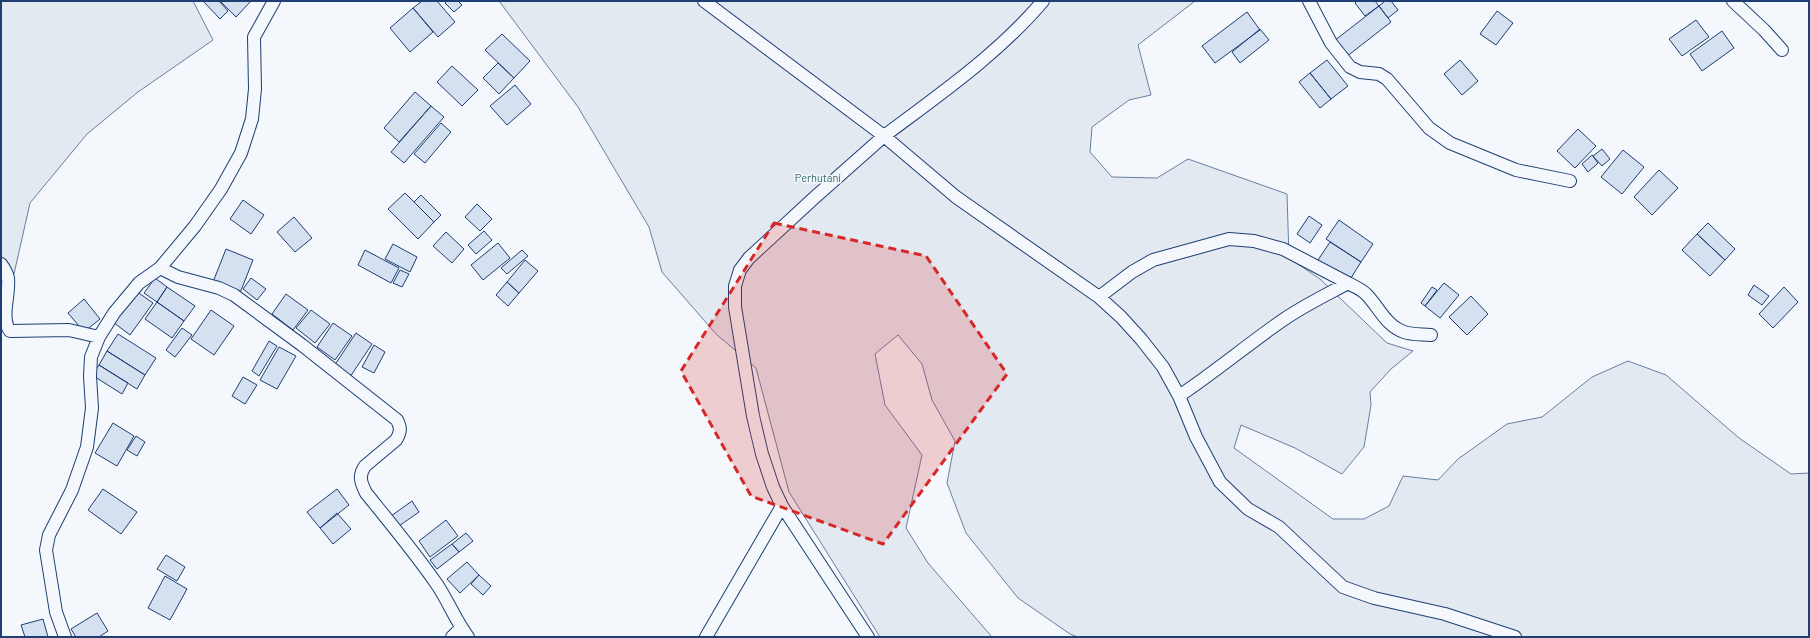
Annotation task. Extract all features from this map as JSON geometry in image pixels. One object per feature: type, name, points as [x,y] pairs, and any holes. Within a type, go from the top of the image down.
[{"type":"street","points":[[65,637],[56,612],[46,550],[49,535],[72,490],[86,447],[92,408],[90,376],[91,357],[99,337],[131,292],[139,283],[160,268],[195,226],[221,189],[241,152],[252,119],[255,88],[254,37],[274,1]]},
{"type":"street","points":[[704,1],[884,136],[956,197],[1099,297],[1141,339],[1163,367],[1179,396],[1196,437],[1220,482],[1248,509],[1279,527],[1343,587],[1374,598],[1445,614],[1515,637]]},
{"type":"street","points":[[868,637],[782,506],[773,487],[762,454],[753,416],[735,307],[735,286],[740,270],[749,258],[884,136],[986,59],[1031,16],[1043,1]]},
{"type":"street","points":[[1309,1],[1331,43],[1350,67],[1360,72],[1379,74],[1429,128],[1439,136],[1450,143],[1516,170],[1570,181]]},
{"type":"street","points":[[1733,1],[1764,30],[1782,50]]},
{"type":"street","points":[[1099,297],[1132,272],[1153,260],[1229,240],[1254,241],[1283,249],[1361,289],[1380,312],[1396,328],[1411,334],[1432,335]]},
{"type":"street","points":[[1,264],[8,279],[5,300],[5,324],[10,331],[69,330],[99,337]]},
{"type":"street","points":[[160,268],[178,277],[220,288],[234,295],[302,345],[397,420],[400,427],[400,434],[396,440],[365,466],[362,471],[360,482],[366,493],[426,568],[444,595],[464,632],[452,637]]},
{"type":"street","points":[[1179,396],[1218,370],[1242,350],[1285,319],[1348,283]]},
{"type":"street","points":[[706,637],[782,506]]},
{"type":"highlighted area","points":[[774,223],[926,256],[1007,374],[883,544],[751,496],[681,371]]},
{"type":"green space","points":[[1,1],[193,1],[213,40],[138,92],[87,134],[30,203],[14,274],[1,284]]},
{"type":"green space","name":"Perhutani","points":[[499,1],[1195,1],[1138,45],[1151,95],[1129,100],[1092,127],[1090,152],[1112,177],[1157,178],[1188,159],[1287,194],[1289,258],[1320,279],[1387,343],[1413,351],[1391,369],[1370,392],[1371,405],[1364,447],[1342,474],[1295,448],[1241,425],[1234,448],[1333,519],[1364,519],[1389,506],[1403,476],[1438,480],[1458,459],[1507,424],[1542,417],[1592,377],[1628,361],[1666,375],[1739,438],[1791,474],[1809,473],[1809,637],[1078,637],[1070,634],[1018,598],[966,533],[947,483],[955,441],[932,400],[922,364],[898,335],[875,354],[885,405],[922,455],[906,528],[928,563],[992,637],[880,637],[789,492],[756,368],[716,334],[662,272],[649,227],[578,107]]},
{"type":"building","points":[[203,1],[219,1],[228,11],[220,19]]},
{"type":"building","points":[[220,1],[251,1],[236,17]]},
{"type":"building","points":[[422,1],[437,1],[455,22],[438,37],[413,8]]},
{"type":"building","points":[[447,1],[458,1],[462,5],[454,12],[445,3]]},
{"type":"building","points":[[1357,1],[1375,1],[1379,6],[1365,16],[1355,3]]},
{"type":"building","points":[[1385,1],[1391,1],[1398,10],[1388,18],[1379,6]]},
{"type":"building","points":[[1379,6],[1391,22],[1346,57],[1334,41]]},
{"type":"building","points":[[413,8],[433,32],[410,52],[390,28]]},
{"type":"building","points":[[1497,11],[1513,23],[1496,45],[1480,34]]},
{"type":"building","points":[[1247,12],[1260,30],[1215,63],[1202,46]]},
{"type":"building","points":[[1696,20],[1709,37],[1682,56],[1669,39]]},
{"type":"building","points":[[1260,29],[1269,40],[1240,63],[1232,52]]},
{"type":"building","points":[[1722,31],[1734,48],[1702,71],[1690,54]]},
{"type":"building","points":[[502,34],[530,61],[514,78],[485,50]]},
{"type":"building","points":[[1327,60],[1348,86],[1331,99],[1310,73]]},
{"type":"building","points":[[1460,60],[1478,81],[1462,95],[1444,74]]},
{"type":"building","points":[[498,63],[514,78],[499,94],[483,78]]},
{"type":"building","points":[[452,66],[478,90],[462,106],[437,82]]},
{"type":"building","points":[[1310,73],[1331,99],[1320,108],[1299,82]]},
{"type":"building","points":[[515,85],[531,104],[507,125],[490,106]]},
{"type":"building","points":[[415,92],[431,106],[399,142],[384,128]]},
{"type":"building","points":[[431,106],[444,117],[404,163],[391,152]]},
{"type":"building","points":[[441,123],[451,132],[425,163],[414,154]]},
{"type":"building","points":[[1578,129],[1596,146],[1575,168],[1557,151]]},
{"type":"building","points":[[1602,149],[1610,159],[1602,166],[1593,156]]},
{"type":"building","points":[[1623,150],[1644,167],[1622,194],[1601,177]]},
{"type":"building","points":[[1592,155],[1598,163],[1588,172],[1582,164]]},
{"type":"building","points":[[1659,170],[1678,188],[1652,215],[1634,197]]},
{"type":"building","points":[[405,193],[434,222],[418,239],[388,209]]},
{"type":"building","points":[[421,195],[441,215],[434,222],[414,202]]},
{"type":"building","points":[[243,200],[264,215],[251,234],[230,219]]},
{"type":"building","points":[[477,204],[492,219],[480,231],[465,217]]},
{"type":"building","points":[[1309,216],[1322,225],[1310,243],[1297,234]]},
{"type":"building","points":[[294,217],[312,238],[295,252],[277,232]]},
{"type":"building","points":[[1339,220],[1373,244],[1361,262],[1326,239]]},
{"type":"building","points":[[1708,223],[1735,249],[1725,260],[1697,234]]},
{"type":"building","points":[[484,231],[492,240],[476,254],[468,245]]},
{"type":"building","points":[[446,232],[464,249],[452,263],[433,246]]},
{"type":"building","points":[[1697,234],[1725,260],[1710,276],[1682,250]]},
{"type":"building","points":[[1330,242],[1361,262],[1349,281],[1318,260]]},
{"type":"building","points":[[498,243],[510,258],[483,280],[471,265]]},
{"type":"building","points":[[393,244],[417,257],[410,272],[385,259]]},
{"type":"building","points":[[226,249],[253,260],[240,293],[213,282]]},
{"type":"building","points":[[365,250],[399,268],[391,283],[358,265]]},
{"type":"building","points":[[522,250],[528,256],[507,274],[501,268]]},
{"type":"building","points":[[525,260],[538,271],[519,293],[507,282]]},
{"type":"building","points":[[400,270],[409,274],[402,287],[393,283]]},
{"type":"building","points":[[155,278],[167,287],[157,302],[144,293]]},
{"type":"building","points":[[251,278],[266,289],[257,300],[243,289]]},
{"type":"building","points":[[507,282],[519,293],[508,306],[496,295]]},
{"type":"building","points":[[1444,283],[1459,295],[1440,318],[1425,306]]},
{"type":"building","points":[[1754,285],[1769,296],[1762,305],[1748,295]]},
{"type":"building","points":[[167,287],[195,306],[184,321],[157,302]]},
{"type":"building","points":[[1432,287],[1437,290],[1425,306],[1421,303]]},
{"type":"building","points":[[1784,287],[1798,302],[1773,328],[1759,314]]},
{"type":"building","points":[[136,291],[153,303],[130,335],[113,322]]},
{"type":"building","points":[[286,294],[308,310],[293,330],[272,314]]},
{"type":"building","points":[[1471,296],[1488,314],[1467,335],[1449,317]]},
{"type":"building","points":[[84,299],[100,319],[84,332],[68,313]]},
{"type":"building","points":[[157,302],[184,321],[172,338],[145,319]]},
{"type":"building","points":[[211,310],[234,326],[214,355],[191,339]]},
{"type":"building","points":[[311,310],[330,324],[315,343],[296,328]]},
{"type":"building","points":[[333,323],[352,336],[335,360],[317,347]]},
{"type":"building","points":[[182,328],[192,335],[175,357],[166,350]]},
{"type":"building","points":[[356,333],[372,344],[350,377],[334,366]]},
{"type":"building","points":[[118,334],[156,358],[145,375],[107,351]]},
{"type":"building","points":[[269,341],[277,346],[259,376],[252,371]]},
{"type":"building","points":[[374,345],[385,352],[374,373],[362,367]]},
{"type":"building","points":[[279,347],[296,356],[277,389],[260,380]]},
{"type":"building","points":[[107,351],[145,375],[137,389],[99,365]]},
{"type":"building","points":[[99,365],[128,383],[122,394],[92,375]]},
{"type":"building","points":[[243,377],[257,385],[245,404],[232,396]]},
{"type":"building","points":[[113,423],[134,436],[117,466],[95,453]]},
{"type":"building","points":[[136,436],[145,442],[137,456],[127,450]]},
{"type":"building","points":[[103,489],[137,512],[121,534],[88,510]]},
{"type":"building","points":[[337,489],[349,505],[320,528],[307,512]]},
{"type":"building","points":[[412,501],[419,512],[399,526],[391,516]]},
{"type":"building","points":[[337,513],[351,529],[333,544],[320,528]]},
{"type":"building","points":[[446,520],[458,536],[430,557],[419,541]]},
{"type":"building","points":[[466,533],[473,541],[459,552],[452,544]]},
{"type":"building","points":[[452,544],[459,552],[437,569],[430,560]]},
{"type":"building","points":[[166,555],[185,567],[177,581],[157,569]]},
{"type":"building","points":[[467,562],[479,575],[460,593],[447,579]]},
{"type":"building","points":[[479,575],[491,586],[483,595],[471,584]]},
{"type":"building","points":[[165,576],[187,589],[170,620],[148,608]]},
{"type":"building","points":[[97,613],[108,631],[99,637],[76,637],[71,629]]},
{"type":"building","points":[[43,619],[48,637],[25,637],[21,625]]}]
